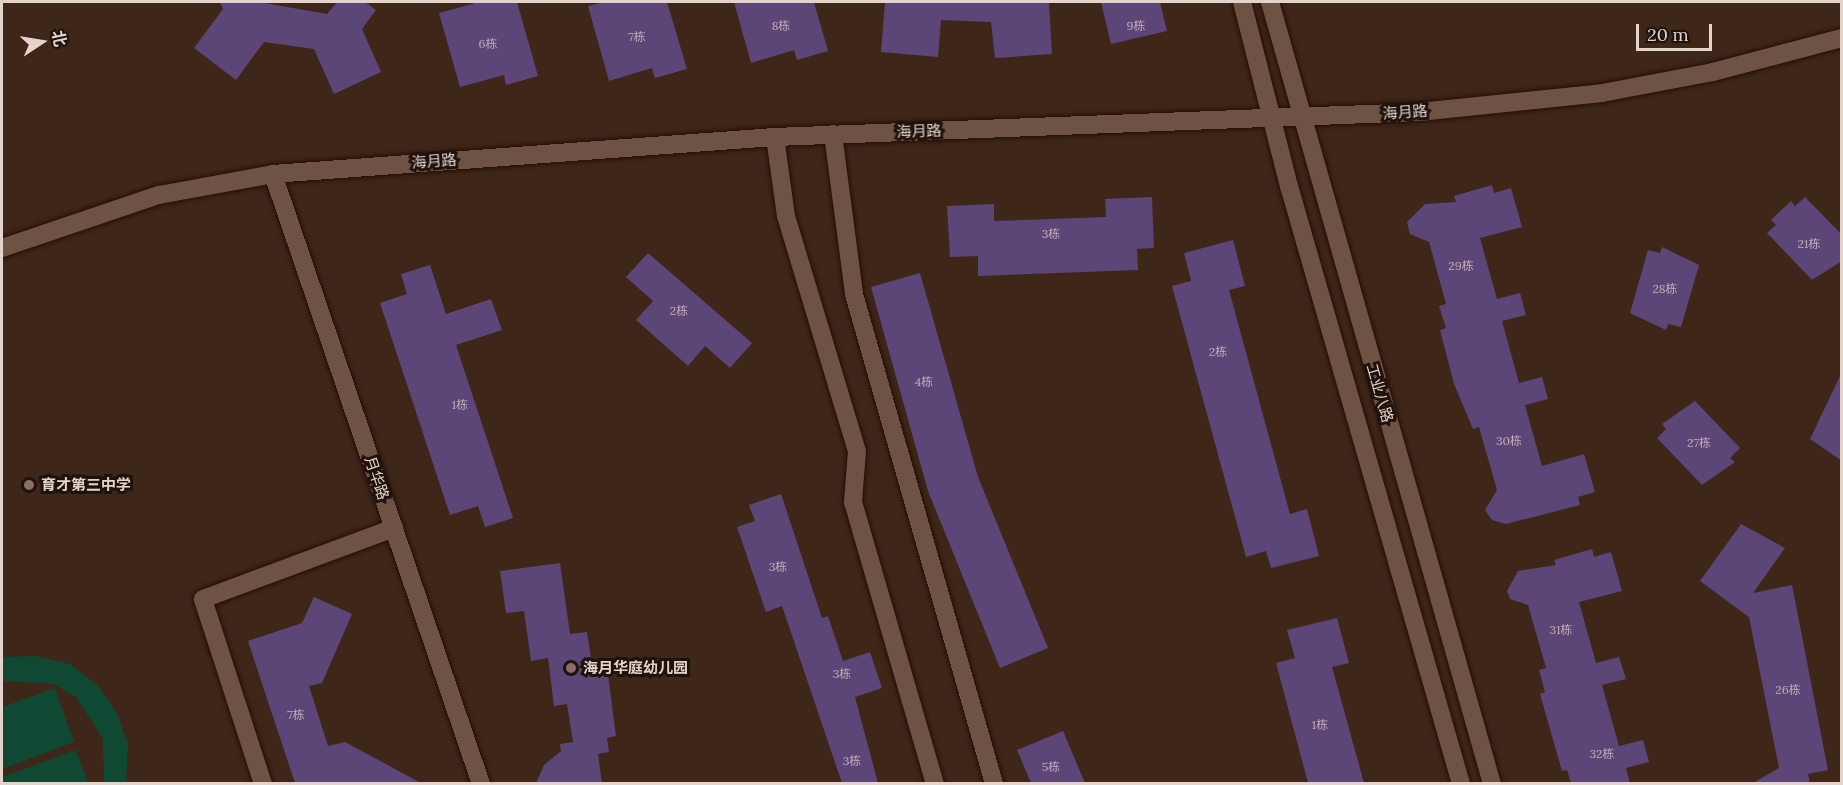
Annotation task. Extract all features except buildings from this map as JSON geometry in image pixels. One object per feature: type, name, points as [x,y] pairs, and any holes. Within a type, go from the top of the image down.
[{"type":"street","name":"工业八路","points":[[1242,2],[1272,119],[1461,783]]},
{"type":"street","name":"工业八路","points":[[1270,2],[1301,118],[1492,783]]},
{"type":"street","name":"海月路","points":[[2,248],[159,195],[273,174],[775,137],[1301,118],[1602,93],[1713,72],[1842,38]]},
{"type":"street","points":[[834,134],[854,294],[994,783]]},
{"type":"street","points":[[775,137],[786,216],[857,451],[853,502],[935,783]]},
{"type":"street","name":"月华路","points":[[273,174],[481,783]]},
{"type":"street","points":[[263,783],[203,598],[394,528]]},
{"type":"green space","points":[[36,656],[70,664],[97,685],[116,711],[128,744],[126,783],[104,783],[103,739],[76,697],[54,684],[2,681],[2,657]]},
{"type":"green space","points":[[55,688],[74,742],[2,769],[2,707]]},
{"type":"green space","points":[[76,750],[88,783],[2,783],[2,777]]},
{"type":"place","name":"育才第三中学","points":[[29,485]]},
{"type":"place","name":"海月华庭幼儿园","points":[[571,668]]}]
